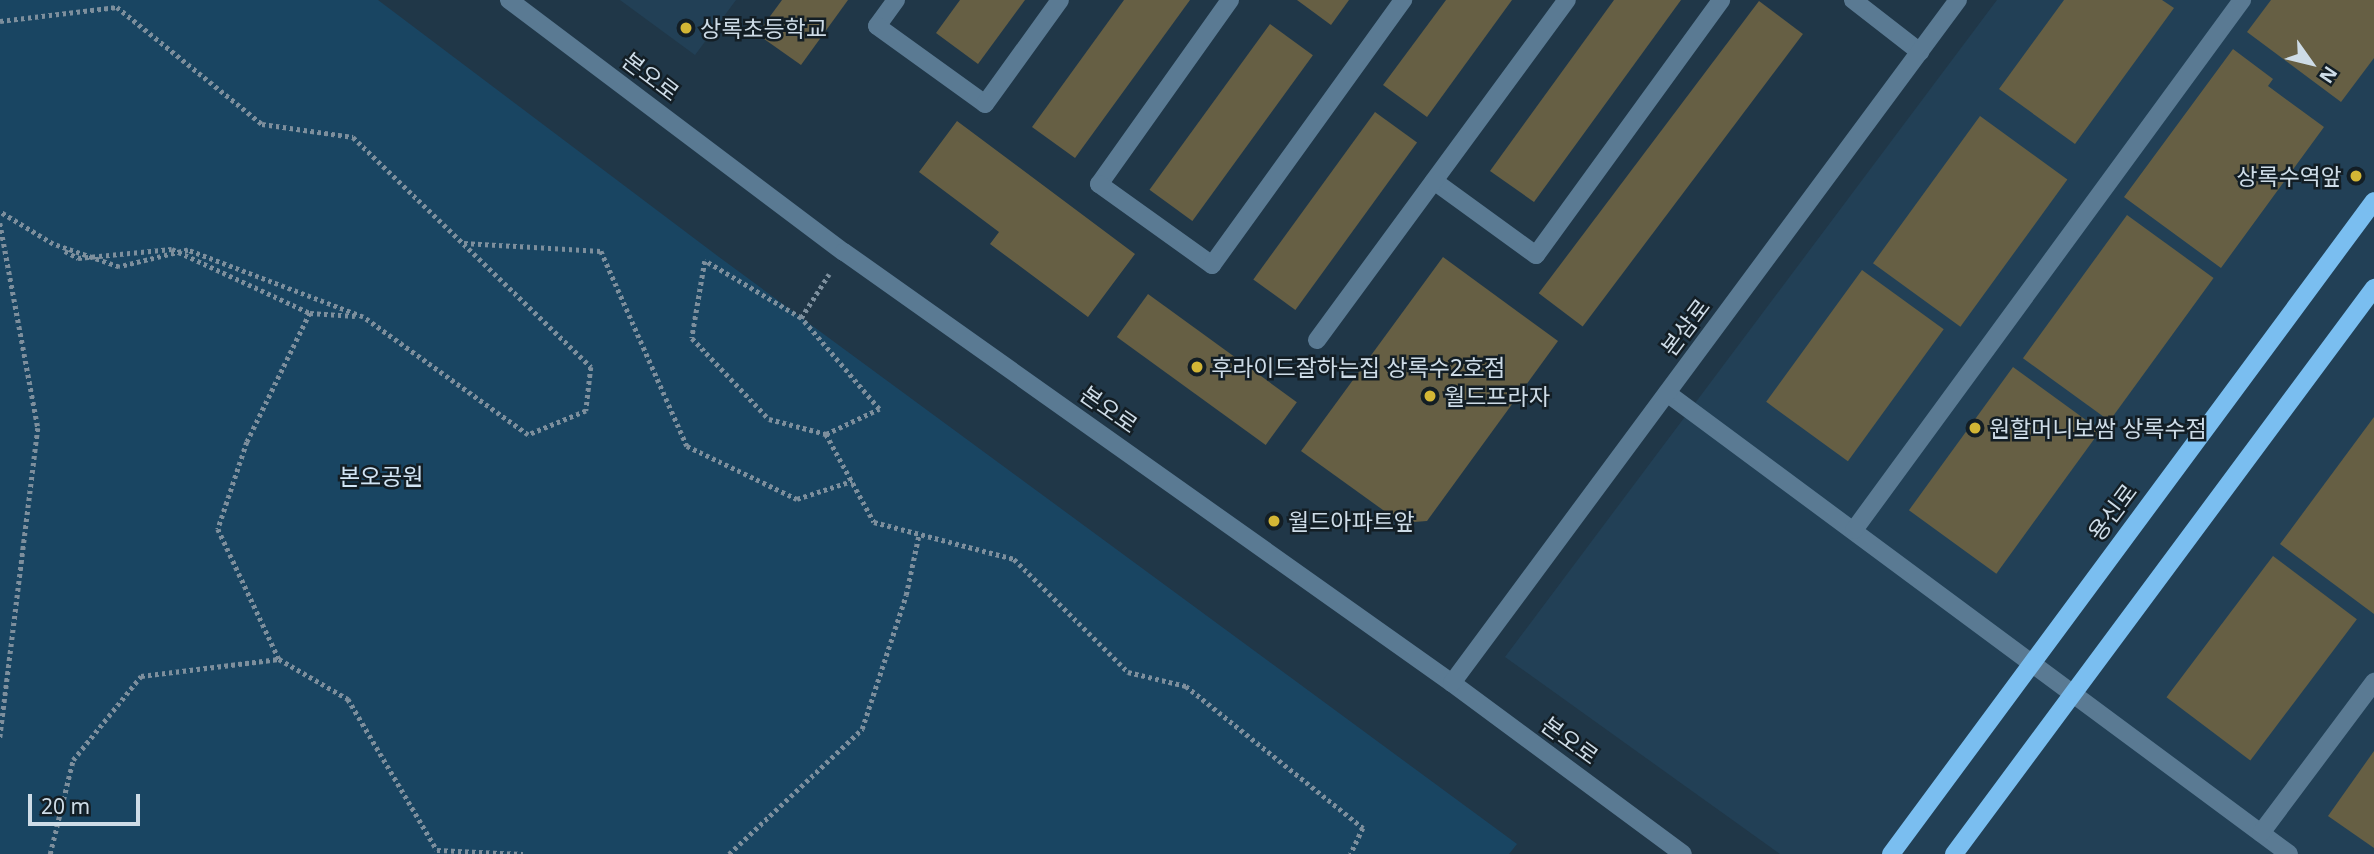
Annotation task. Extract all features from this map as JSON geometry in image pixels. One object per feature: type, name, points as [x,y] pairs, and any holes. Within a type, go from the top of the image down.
[{"type":"main road","name":"용신로","points":[[1891,854],[2374,201]]},
{"type":"main road","points":[[1954,854],[2374,288]]},
{"type":"street","name":"본오로","points":[[509,0],[844,252],[1452,683],[1683,854]]},
{"type":"street","points":[[896,0],[877,26],[985,104],[1060,0]]},
{"type":"street","points":[[1230,0],[1099,184],[1212,265],[1403,0]]},
{"type":"street","points":[[1317,340],[1567,0]]},
{"type":"street","points":[[1434,181],[1536,255],[1721,0]]},
{"type":"street","points":[[1853,0],[1920,52]]},
{"type":"street","name":"본삼로","points":[[1452,683],[1958,0]]},
{"type":"street","points":[[1854,530],[2242,0]]},
{"type":"street","points":[[1667,393],[2075,692],[2289,854]]},
{"type":"street","points":[[2261,833],[2374,682]]},
{"type":"path","points":[[0,21],[117,8],[262,124],[354,137],[590,367],[586,411],[528,435],[363,317],[188,250],[119,267],[53,244]]},
{"type":"path","points":[[0,212],[78,258],[172,250],[310,313],[363,317]]},
{"type":"path","points":[[0,223],[38,428],[0,740]]},
{"type":"path","points":[[463,243],[601,251],[687,446],[797,499],[852,481]]},
{"type":"path","points":[[801,318],[844,252]]},
{"type":"path","points":[[705,261],[801,318],[879,409],[826,434],[769,419],[692,338],[705,261]]},
{"type":"path","points":[[310,313],[247,442],[218,529],[279,659],[348,699],[438,850],[523,854]]},
{"type":"path","points":[[826,434],[874,522],[1014,559],[1128,672],[1186,686],[1363,828],[1351,854]]},
{"type":"path","points":[[729,854],[862,729],[906,594],[919,534]]},
{"type":"path","points":[[51,854],[73,760],[141,676],[279,659]]},
{"type":"shaded area","name":"상록초등학교","points":[[620,0],[736,0],[695,55]]},
{"type":"shaded area","points":[[1997,0],[2374,0],[2374,854],[1780,854],[1505,657]]},
{"type":"green space","name":"본오공원","points":[[0,0],[378,0],[719,257],[1517,844],[1509,854],[0,854]]},
{"type":"building","points":[[782,0],[848,0],[801,65],[757,34]]},
{"type":"building","points":[[960,0],[1025,0],[978,64],[936,33]]},
{"type":"building","points":[[1124,0],[1190,0],[1075,158],[1032,127]]},
{"type":"building","points":[[1297,0],[1349,0],[1331,25]]},
{"type":"building","points":[[1446,0],[1512,0],[1427,117],[1383,85]]},
{"type":"building","points":[[1614,0],[1681,0],[1534,202],[1490,171]]},
{"type":"building","points":[[2064,0],[2162,0],[2174,8],[2075,144],[1999,89]]},
{"type":"building","points":[[2271,0],[2374,0],[2374,58],[2341,102],[2247,32]]},
{"type":"building","points":[[1759,1],[1803,34],[1583,326],[1539,293]]},
{"type":"building","points":[[1270,24],[1313,55],[1192,221],[1150,190]]},
{"type":"building","points":[[2233,49],[2273,79],[2268,86],[2324,127],[2221,268],[2124,197]]},
{"type":"building","points":[[1375,112],[1417,143],[1295,310],[1253,279]]},
{"type":"building","points":[[1980,116],[2067,179],[1960,327],[1873,263]]},
{"type":"building","points":[[957,121],[1135,254],[1088,317],[990,244],[999,232],[919,172]]},
{"type":"building","points":[[2127,215],[2214,278],[2110,421],[2023,358]]},
{"type":"building","name":"월드프라자","points":[[1443,257],[1558,341],[1427,521],[1401,523],[1301,451]]},
{"type":"building","points":[[1862,270],[1944,329],[1848,461],[1766,402]]},
{"type":"building","points":[[1148,294],[1297,402],[1266,445],[1117,337]]},
{"type":"building","points":[[2013,367],[2100,430],[1996,574],[1909,510]]},
{"type":"building","points":[[2374,417],[2374,614],[2280,544]]},
{"type":"building","points":[[2273,556],[2357,619],[2250,761],[2166,697]]},
{"type":"building","points":[[2374,751],[2374,848],[2328,816]]},
{"type":"place","name":"상록초등학교","points":[[686,28]]},
{"type":"place","name":"상록수역앞","points":[[2356,176]]},
{"type":"place","name":"후라이드잘하는집 상록수2호점","points":[[1197,367]]},
{"type":"place","name":"월드프라자","points":[[1430,396]]},
{"type":"place","name":"원할머니보쌈 상록수점","points":[[1975,428]]},
{"type":"place","name":"월드아파트앞","points":[[1274,521]]}]
